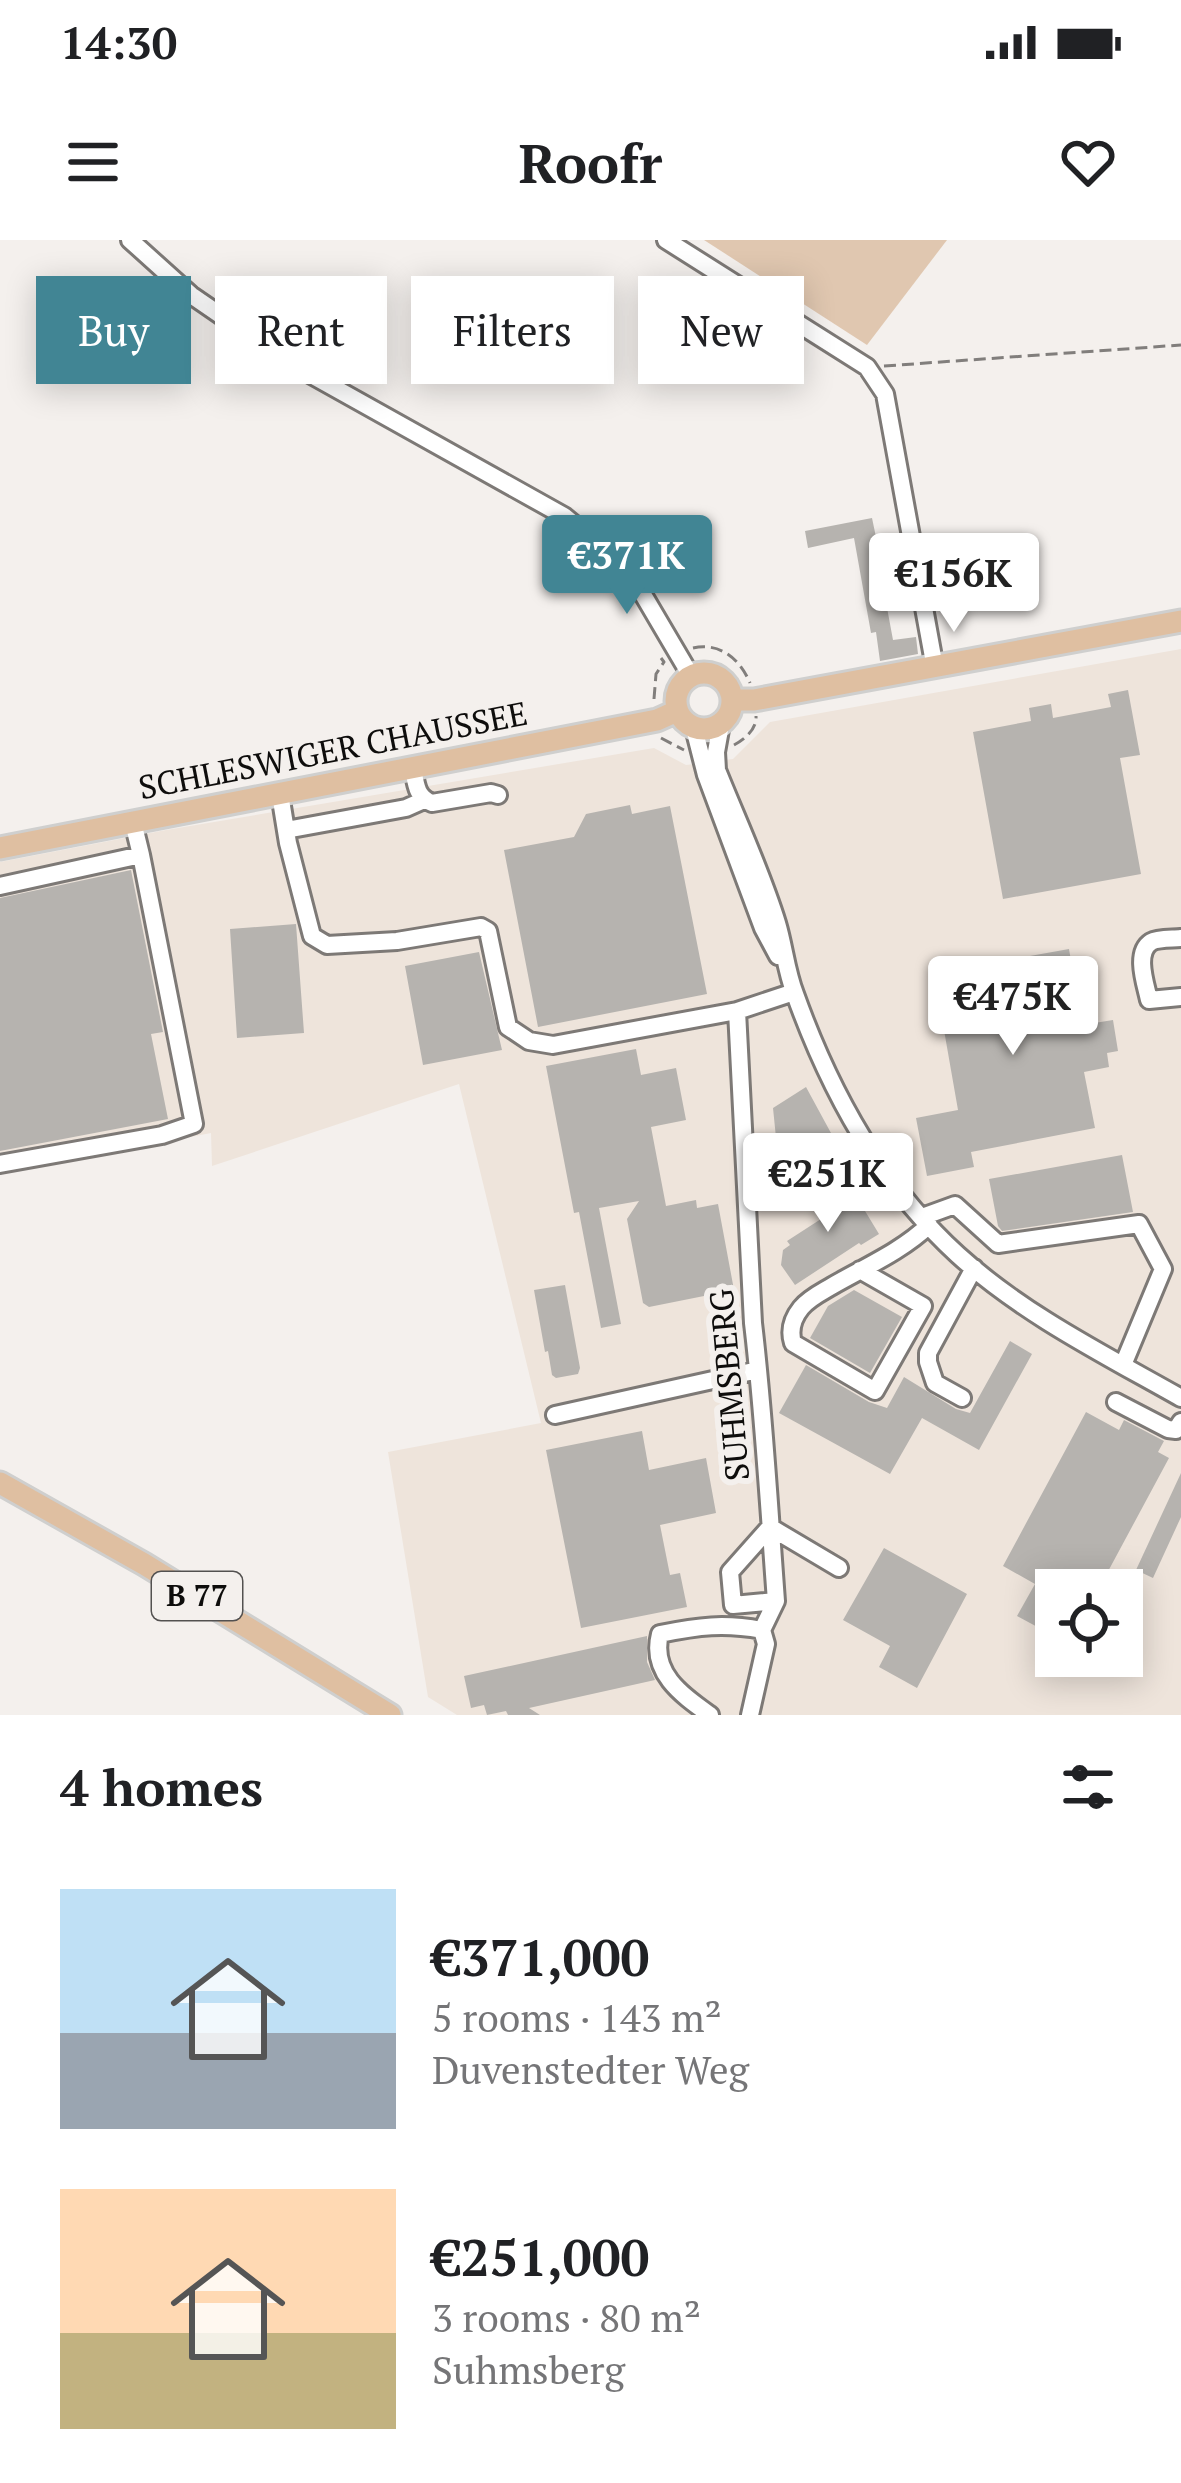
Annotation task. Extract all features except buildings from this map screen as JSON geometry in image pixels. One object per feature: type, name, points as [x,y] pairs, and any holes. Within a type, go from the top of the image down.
[{"type":"main road","points":[[741,693],[721,724],[706,730],[676,715],[677,692],[700,673],[716,676],[754,700],[1181,621]]},
{"type":"main road","name":"SCHLESWIGER CHAUSSEE","points":[[0,848],[676,715]]},
{"type":"main road","name":"B 77","points":[[0,1484],[144,1564],[390,1715]]},
{"type":"street","points":[[130,240],[191,295],[290,363],[564,516],[628,569],[691,676]]},
{"type":"street","points":[[666,240],[867,367],[884,394],[935,668]]},
{"type":"street","points":[[676,715],[706,775],[763,928],[788,972]]},
{"type":"street","points":[[721,724],[717,770],[777,925],[794,992],[826,1073],[881,1169],[925,1221],[1006,1293],[1181,1398]]},
{"type":"street","points":[[413,768],[418,792],[433,803],[499,795]]},
{"type":"street","points":[[280,794],[312,936],[327,945],[397,941],[481,927],[488,931],[508,1027],[529,1041],[553,1046],[736,1011],[794,992]]},
{"type":"street","points":[[286,830],[406,808],[424,800]]},
{"type":"street","points":[[0,1164],[162,1135],[194,1124],[133,822]]},
{"type":"street","points":[[0,886],[141,856]]},
{"type":"street","points":[[1181,938],[1152,941],[1142,960],[1149,1000],[1181,997]]},
{"type":"street","name":"SUHMSBERG","points":[[736,1011],[753,1323],[776,1601]]},
{"type":"street","points":[[860,1270],[923,1306],[875,1391],[804,1352],[790,1334],[807,1301],[860,1270],[913,1240],[925,1221],[955,1205],[998,1244],[1139,1224],[1163,1269],[1123,1365]]},
{"type":"street","points":[[962,1398],[934,1383],[928,1353],[974,1268]]},
{"type":"street","points":[[556,1415],[758,1370]]},
{"type":"street","points":[[1116,1402],[1168,1429],[1176,1430],[1181,1422]]},
{"type":"street","points":[[776,1601],[733,1605],[730,1572],[770,1527],[839,1568]]},
{"type":"street","points":[[750,1715],[766,1644],[762,1630],[776,1601]]},
{"type":"street","points":[[710,1715],[667,1680],[657,1646],[660,1634],[728,1624],[762,1630]]},
{"type":"path","points":[[867,367],[1181,345]]},
{"type":"path","points":[[653,642],[664,662],[653,692],[676,715]]},
{"type":"path","points":[[693,649],[712,646],[740,663],[741,693]]},
{"type":"path","points":[[729,748],[751,731],[757,722],[755,712]]},
{"type":"path","points":[[658,730],[659,737],[670,744],[692,751]]},
{"type":"shaded area","points":[[704,240],[947,240],[867,345],[804,304],[804,276],[760,276]]},
{"type":"shaded area","points":[[1181,649],[1181,1715],[457,1715],[428,1697],[388,1452],[541,1423],[459,1084],[212,1166],[211,1133],[0,1174],[0,862],[654,748],[686,765],[733,759],[770,722]]}]
